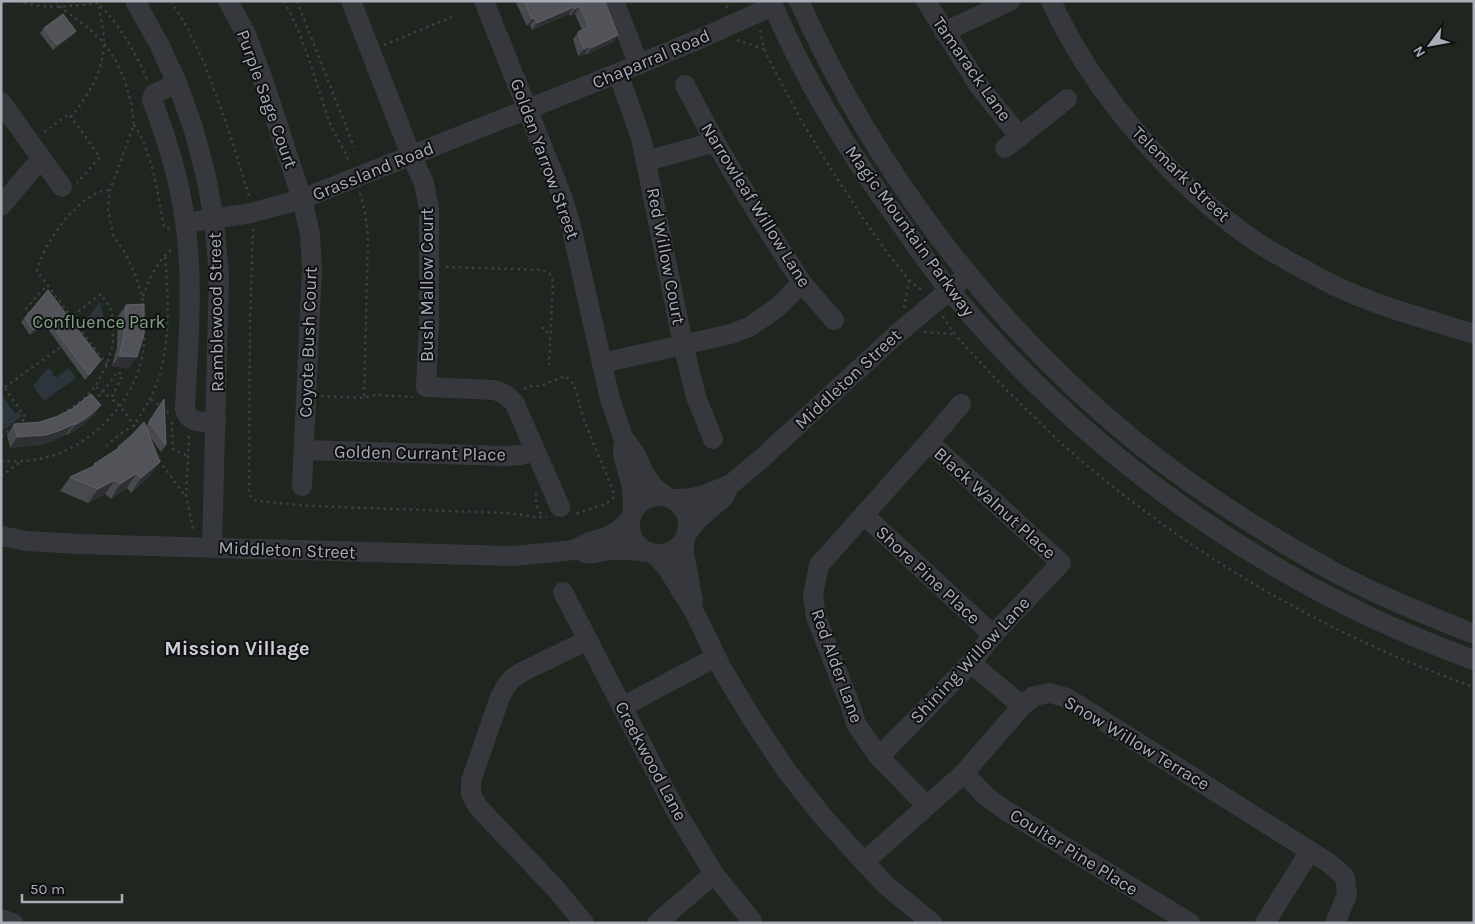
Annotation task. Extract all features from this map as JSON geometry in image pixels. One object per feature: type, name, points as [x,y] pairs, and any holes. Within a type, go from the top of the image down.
[{"type":"street","name":"Ramblewood Street","points":[[135,1],[177,83],[193,127],[206,176],[214,220],[219,274],[212,548]]},
{"type":"street","name":"Purple Sage Court","points":[[228,1],[246,34],[262,76],[302,199]]},
{"type":"street","name":"Bush Mallow Court","points":[[351,1],[411,156],[424,183],[429,209],[429,323],[426,387]]},
{"type":"street","name":"Golden Yarrow Street","points":[[484,1],[562,196],[571,226],[610,398],[623,437],[636,455],[644,473],[653,486],[669,498]]},
{"type":"street","points":[[614,1],[638,65]]},
{"type":"street","name":"Magic Mountain Parkway","points":[[799,1],[837,79],[868,132],[916,205],[969,274],[1015,328],[1074,387],[1135,441],[1198,487],[1266,532],[1336,573],[1412,609],[1474,634]]},
{"type":"street","name":"Tamarack Lane","points":[[926,1],[1012,142],[1066,99]]},
{"type":"street","points":[[944,32],[1010,1]]},
{"type":"street","name":"Telemark Street","points":[[1051,1],[1080,53],[1108,97],[1132,128],[1174,172],[1217,212],[1259,243],[1332,284],[1406,313],[1474,334]]},
{"type":"street","name":"Chaparral Road","points":[[528,108],[702,38],[772,4]]},
{"type":"street","name":"Magic Mountain Parkway","points":[[772,4],[813,87],[871,183],[949,290],[1026,374],[1087,431],[1153,486],[1221,533],[1294,578],[1368,616],[1445,650],[1474,660]]},
{"type":"street","name":"Red Willow Court","points":[[618,73],[642,138],[683,344],[696,397],[713,439]]},
{"type":"street","points":[[177,83],[154,94],[152,100],[165,133],[176,171],[181,227],[188,249],[190,298],[185,409],[190,419],[216,422]]},
{"type":"street","name":"Narrowleaf Willow Lane","points":[[685,85],[759,216],[802,283],[834,320]]},
{"type":"street","points":[[1,102],[62,187]]},
{"type":"street","name":"Grassland Road","points":[[181,227],[251,214],[302,199],[528,108]]},
{"type":"street","points":[[647,161],[716,142]]},
{"type":"street","points":[[1,206],[33,168],[43,160]]},
{"type":"street","name":"Coyote Bush Court","points":[[302,199],[310,234],[312,268],[302,486]]},
{"type":"street","name":"Middleton Street","points":[[669,498],[688,499],[730,485],[760,460],[896,335],[969,274]]},
{"type":"street","points":[[602,363],[731,334],[751,326],[778,307],[802,283]]},
{"type":"street","points":[[426,387],[494,390],[510,398],[515,404],[535,450],[560,513]]},
{"type":"street","name":"Red Alder Lane","points":[[927,806],[879,756],[856,724],[851,706],[816,617],[813,595],[819,565],[961,404]]},
{"type":"street","name":"Golden Yarrow Street","points":[[623,437],[622,456],[634,497],[631,516]]},
{"type":"street","name":"Black Walnut Place","points":[[929,442],[1061,563]]},
{"type":"street","name":"Golden Currant Place","points":[[304,450],[506,456],[520,455],[535,450]]},
{"type":"street","name":"Middleton Street","points":[[686,536],[698,518],[724,497],[730,485]]},
{"type":"street","points":[[695,613],[685,561],[688,522],[686,513],[681,505],[669,498],[655,496],[646,498],[639,504],[631,516],[630,530],[633,539],[639,546],[666,566],[695,613],[722,668],[752,719],[786,770],[824,818],[886,886],[932,923]]},
{"type":"street","name":"Shore Pine Place","points":[[864,515],[993,635]]},
{"type":"street","name":"Middleton Street","points":[[574,550],[619,530],[631,516]]},
{"type":"street","name":"Middleton Street","points":[[1,536],[27,541],[78,544],[514,556],[574,550],[590,554],[609,550],[650,553]]},
{"type":"street","points":[[650,553],[663,554],[671,552],[678,547],[686,536]]},
{"type":"street","name":"Shining Willow Lane","points":[[879,756],[971,663],[993,635],[1061,563]]},
{"type":"street","name":"Creekwood Lane","points":[[563,592],[677,813],[714,874],[752,921]]},
{"type":"street","points":[[584,923],[556,889],[478,808],[471,794],[471,781],[500,697],[506,686],[513,678],[524,671],[588,640]]},
{"type":"street","points":[[622,707],[716,657]]},
{"type":"street","points":[[971,663],[1022,706]]},
{"type":"street","name":"Snow Willow Terrace","points":[[864,862],[964,773],[1022,706],[1034,696],[1050,693],[1067,698],[1329,863],[1345,877],[1347,894],[1335,923]]},
{"type":"street","name":"Coulter Pine Place","points":[[964,773],[987,797],[1005,810],[1190,923]]},
{"type":"street","points":[[1266,923],[1310,851]]},
{"type":"street","points":[[657,923],[714,874]]},
{"type":"street","points":[[1,919],[13,923]]},
{"type":"path","points":[[18,1],[40,6],[60,7],[97,2]]},
{"type":"path","points":[[1,461],[20,462],[48,457],[70,448],[103,425],[120,406],[130,389],[140,365],[146,331],[142,297],[136,276],[129,260],[113,235],[108,210],[110,190],[134,125],[125,81],[116,61],[104,43],[85,25],[60,7],[56,1]]},
{"type":"path","points":[[171,1],[188,29],[205,65],[232,143],[248,196],[251,214],[248,450],[249,491],[251,498],[256,501],[312,506],[507,513],[535,517],[610,502],[614,498],[613,488],[584,420],[572,381],[565,376],[540,386],[527,387],[510,398]]},
{"type":"path","points":[[296,1],[354,146]]},
{"type":"path","points":[[726,9],[729,1]]},
{"type":"path","points":[[71,117],[90,92],[100,66],[104,43],[97,2]]},
{"type":"path","points":[[97,2],[115,21],[131,45],[154,94]]},
{"type":"path","points":[[370,51],[452,17]]},
{"type":"path","points":[[760,28],[764,49],[801,120],[848,196],[881,244],[909,280],[924,292]]},
{"type":"path","points":[[741,40],[764,49]]},
{"type":"path","points":[[30,142],[69,114],[100,157],[80,180],[65,191],[62,187]]},
{"type":"path","points":[[134,125],[142,136],[155,183],[164,227],[181,227]]},
{"type":"path","points":[[107,365],[37,271],[45,251],[67,218],[85,200],[104,190],[110,190]]},
{"type":"path","points":[[142,297],[155,268],[165,254],[177,246]]},
{"type":"path","points":[[106,446],[134,425],[151,400],[160,378],[165,352],[167,286],[165,254]]},
{"type":"path","points":[[429,266],[547,271],[553,282],[549,365]]},
{"type":"path","points":[[904,298],[909,280]]},
{"type":"path","points":[[29,314],[25,310],[47,286]]},
{"type":"path","points":[[57,418],[81,402],[96,387],[107,365],[113,343],[112,310],[101,294],[71,317]]},
{"type":"path","points":[[927,332],[954,334],[944,318]]},
{"type":"path","points":[[542,326],[545,332],[551,332]]},
{"type":"path","points":[[5,388],[66,343]]},
{"type":"path","points":[[93,402],[117,372],[122,374],[120,382],[111,398]]},
{"type":"path","points":[[1,383],[26,418],[1,436]]},
{"type":"path","points":[[96,387],[120,406],[139,433]]},
{"type":"path","points":[[306,395],[364,398],[375,396],[413,397],[426,387]]},
{"type":"path","points":[[151,400],[164,408],[171,416],[173,449],[188,456]]},
{"type":"path","points":[[190,419],[186,497],[194,536]]},
{"type":"path","points":[[14,427],[23,427]]},
{"type":"path","points":[[157,457],[186,497]]},
{"type":"path","points":[[1,476],[20,462]]},
{"type":"green space","name":"Confluence Park","points":[[1,1],[1474,1],[1474,923],[1,923]]},
{"type":"shaded area","points":[[100,302],[104,321],[90,331],[84,323]]},
{"type":"shaded area","points":[[48,368],[56,378],[69,368],[76,378],[44,401],[33,386]]},
{"type":"shaded area","points":[[1,395],[15,413],[19,412],[22,416],[1,432]]},
{"type":"building","points":[[524,1],[605,2],[618,35],[591,48],[590,46],[584,49],[578,32],[589,27],[580,6],[537,23],[535,18],[532,19]]},
{"type":"building","points":[[63,14],[76,31],[57,45],[44,28]]},
{"type":"building","points":[[48,290],[101,360],[89,375],[48,320],[33,330],[25,318]]},
{"type":"building","points":[[144,304],[144,334],[137,357],[119,356],[124,337],[126,305]]},
{"type":"building","points":[[91,394],[101,405],[75,425],[46,435],[17,437],[14,424],[40,422],[58,416],[72,409]]},
{"type":"building","points":[[164,399],[166,445],[149,422]]},
{"type":"building","points":[[144,422],[160,462],[141,478],[137,473],[120,484],[115,480],[98,489],[70,477],[96,465],[94,464],[119,448]]},
{"type":"district","name":"Mission Village","points":[[237,648]]}]
